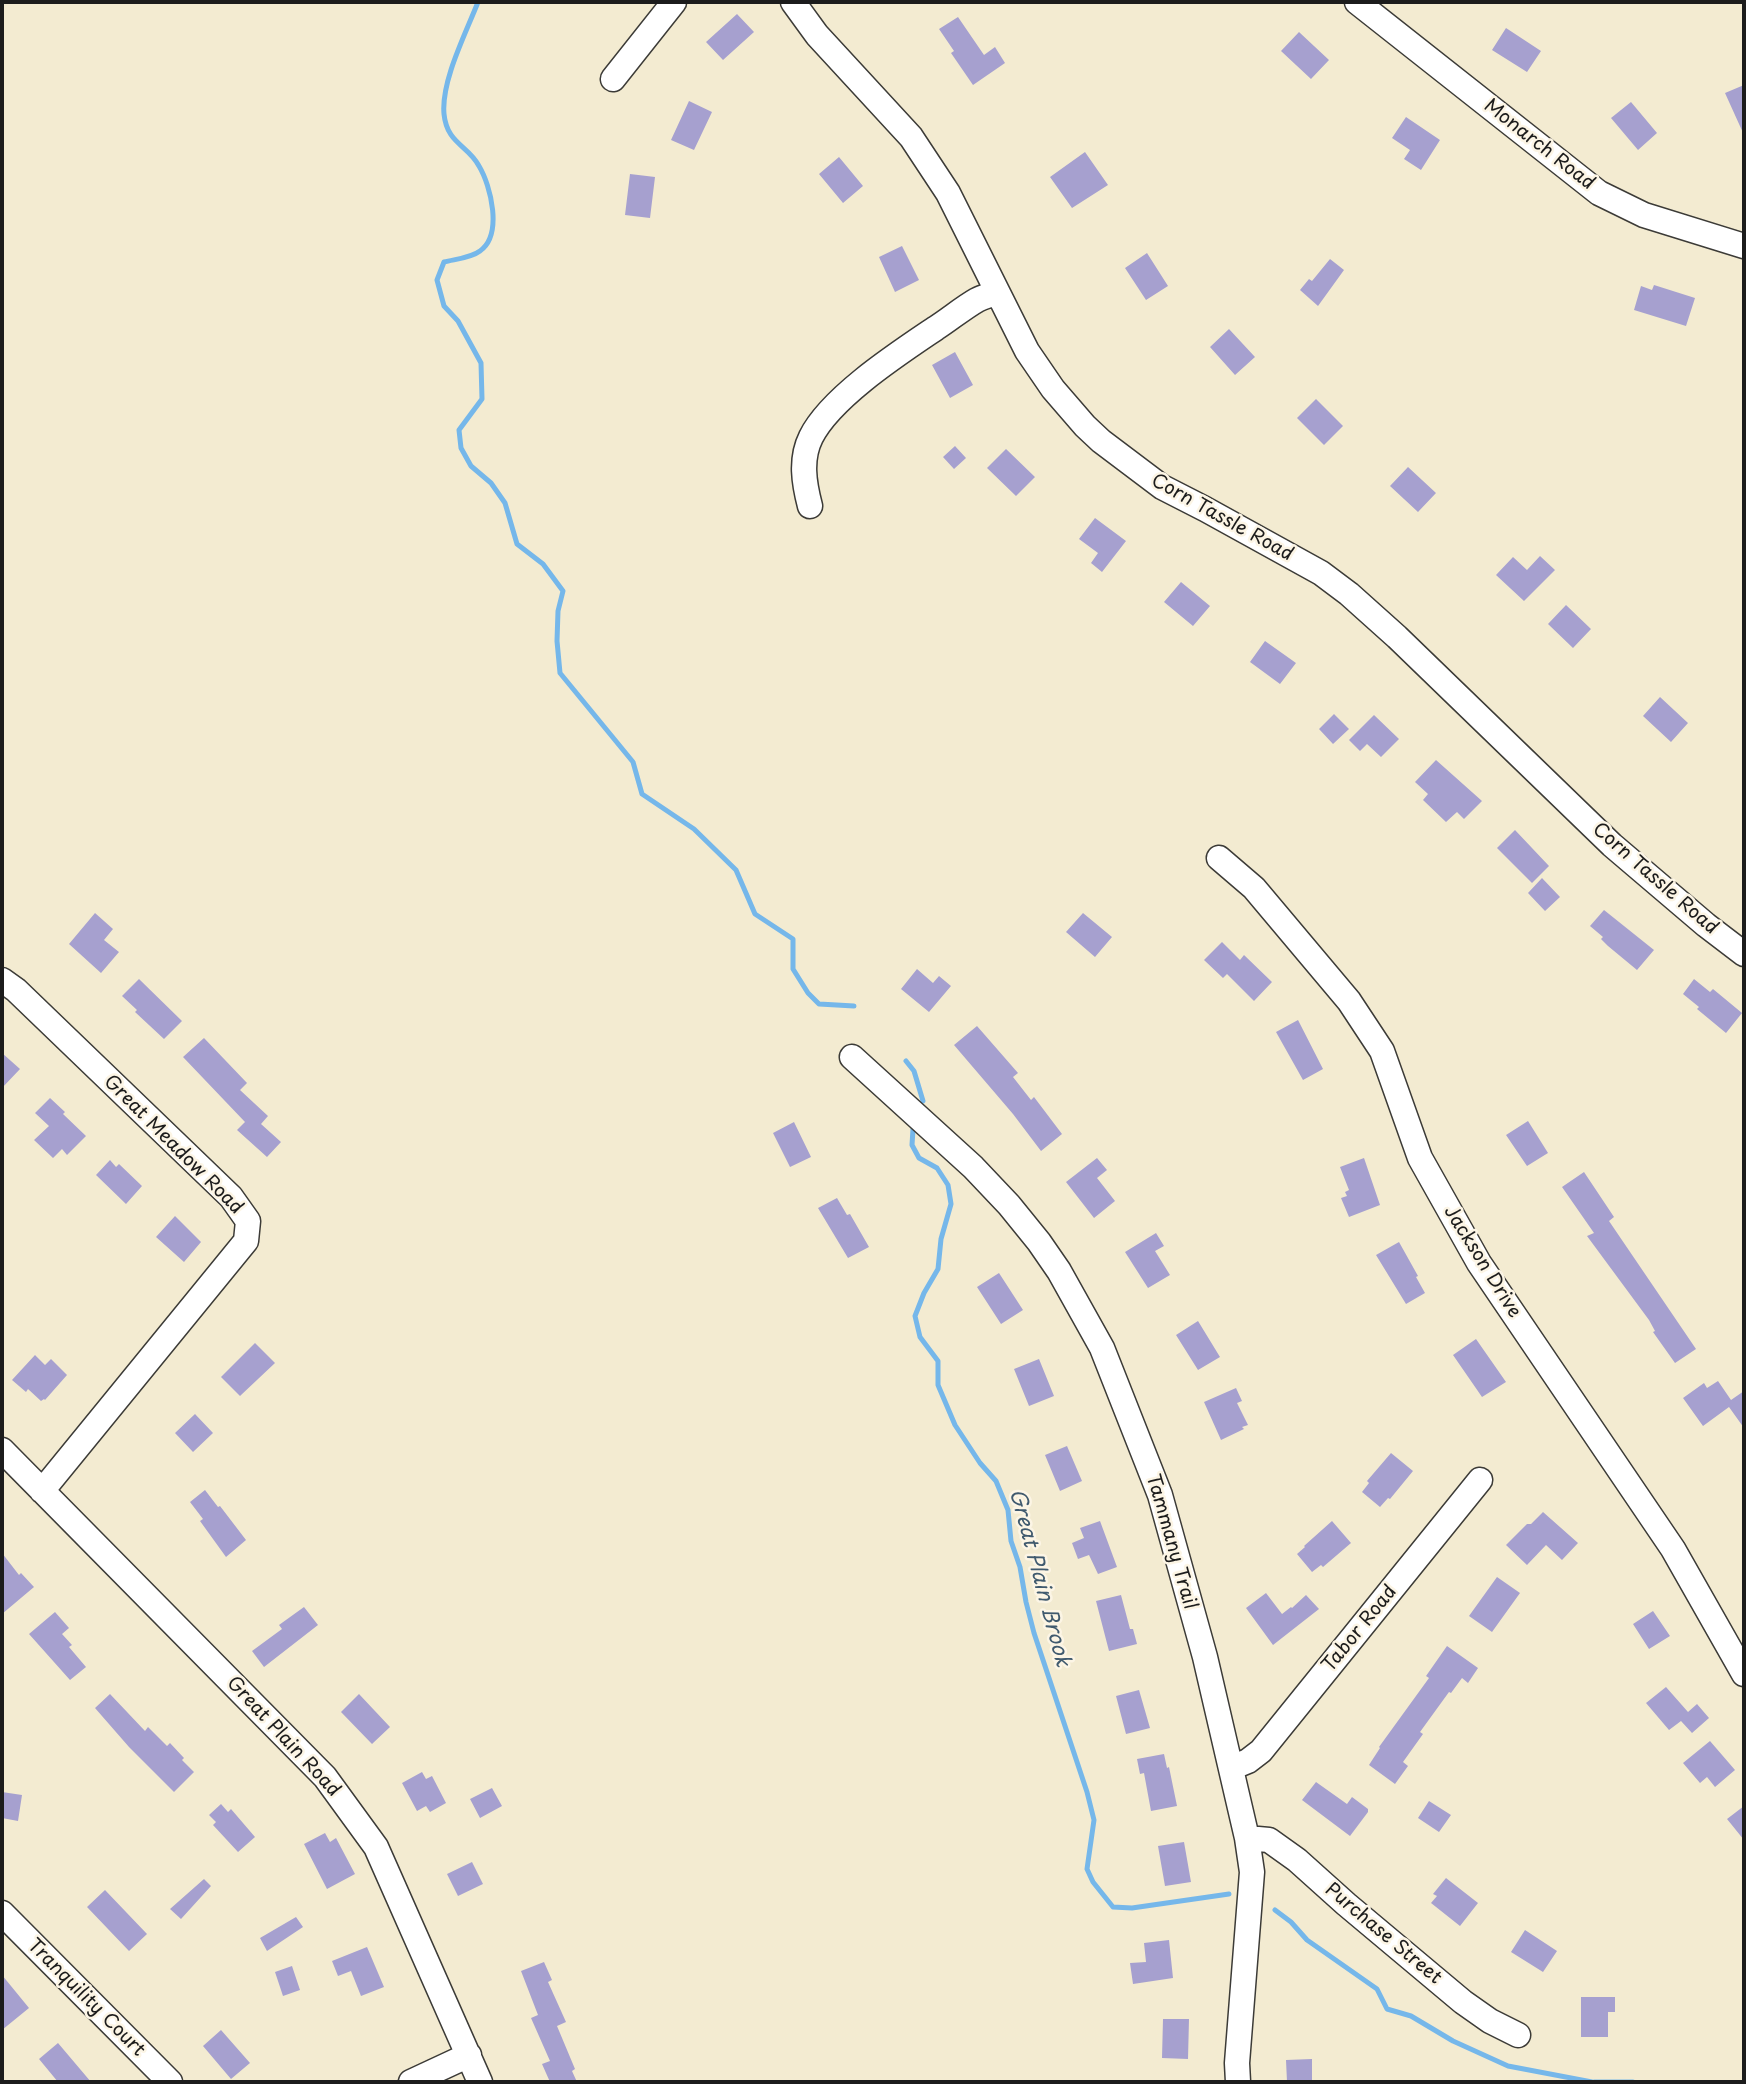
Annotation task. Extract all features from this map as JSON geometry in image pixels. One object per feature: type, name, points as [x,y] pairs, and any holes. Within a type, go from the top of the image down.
[{"type":"street","points":[[613,79],[674,2]]},
{"type":"street","name":"Corn Tassle Road","points":[[793,2],[817,35],[911,137],[948,192],[1027,351],[1053,389],[1101,442],[1162,487],[1321,573],[1349,594],[1612,845],[1744,954]]},
{"type":"street","name":"Monarch Road","points":[[1357,2],[1599,193],[1644,215],[1744,246]]},
{"type":"street","points":[[810,506],[803,460],[811,437],[829,413],[859,383],[909,346],[977,300],[997,292]]},
{"type":"street","name":"Jackson Drive","points":[[1219,858],[1254,888],[1349,1001],[1382,1051],[1420,1158],[1479,1263],[1673,1549],[1744,1674]]},
{"type":"street","name":"Great Meadow Road","points":[[2,980],[221,1188],[248,1221],[246,1241],[42,1491]]},
{"type":"street","name":"Tammany Trail","points":[[852,1057],[973,1167],[1009,1205],[1059,1270],[1102,1348],[1160,1495],[1205,1657],[1247,1839],[1252,1872],[1237,2063],[1238,2082]]},
{"type":"street","name":"Great Plain Road","points":[[2,1450],[325,1777],[376,1847],[480,2082]]},
{"type":"street","name":"Tabor Road","points":[[1231,1768],[1248,1761],[1261,1751],[1480,1480]]},
{"type":"street","name":"Purchase Street","points":[[1247,1839],[1269,1840],[1297,1860],[1463,2002],[1490,2021],[1518,2035]]},
{"type":"street","name":"Tranquility Court","points":[[2,1913],[170,2082]]},
{"type":"street","points":[[411,2082],[469,2055]]},
{"type":"building","points":[[737,14],[754,32],[723,60],[706,42]]},
{"type":"building","points":[[958,17],[984,55],[995,47],[1005,63],[973,85],[951,53],[954,51],[939,29]]},
{"type":"building","points":[[1506,28],[1541,51],[1527,72],[1492,50]]},
{"type":"building","points":[[1299,32],[1329,60],[1311,79],[1281,51]]},
{"type":"building","points":[[1744,85],[1744,135],[1725,93]]},
{"type":"building","points":[[689,101],[712,112],[694,150],[671,140]]},
{"type":"building","points":[[1631,102],[1657,133],[1638,150],[1611,118]]},
{"type":"building","points":[[1406,117],[1440,140],[1421,170],[1404,159],[1410,150],[1392,138]]},
{"type":"building","points":[[1085,152],[1108,185],[1072,208],[1050,177]]},
{"type":"building","points":[[839,157],[863,186],[843,203],[819,174]]},
{"type":"building","points":[[630,174],[655,177],[650,218],[625,215]]},
{"type":"building","points":[[902,246],[919,280],[895,292],[879,257]]},
{"type":"building","points":[[1147,253],[1168,286],[1146,300],[1125,268]]},
{"type":"building","points":[[1330,259],[1344,270],[1318,306],[1300,290],[1309,279],[1312,281]]},
{"type":"building","points":[[1654,285],[1695,298],[1686,326],[1634,310],[1641,286],[1652,290]]},
{"type":"building","points":[[1229,329],[1255,357],[1235,375],[1210,347]]},
{"type":"building","points":[[955,352],[973,385],[950,398],[932,365]]},
{"type":"building","points":[[1316,399],[1343,426],[1324,445],[1297,418]]},
{"type":"building","points":[[955,446],[966,458],[954,469],[943,457]]},
{"type":"building","points":[[1006,449],[1035,477],[1016,496],[987,468]]},
{"type":"building","points":[[1408,467],[1436,493],[1418,512],[1390,486]]},
{"type":"building","points":[[1095,518],[1126,541],[1102,572],[1091,563],[1098,553],[1079,539]]},
{"type":"building","points":[[1540,556],[1555,570],[1524,601],[1496,575],[1513,557],[1527,570]]},
{"type":"building","points":[[1181,582],[1210,606],[1193,626],[1164,602]]},
{"type":"building","points":[[1566,605],[1591,629],[1573,648],[1548,624]]},
{"type":"building","points":[[1265,641],[1296,663],[1280,684],[1250,662]]},
{"type":"building","points":[[1660,697],[1688,723],[1671,742],[1643,716]]},
{"type":"building","points":[[1334,714],[1349,729],[1333,744],[1319,729]]},
{"type":"building","points":[[1374,715],[1399,739],[1381,757],[1367,744],[1360,751],[1349,740]]},
{"type":"building","points":[[1436,760],[1482,801],[1464,819],[1457,812],[1446,822],[1423,800],[1428,794],[1415,782]]},
{"type":"building","points":[[1515,830],[1549,866],[1532,883],[1497,848]]},
{"type":"building","points":[[1542,878],[1560,897],[1545,911],[1528,893]]},
{"type":"building","points":[[1604,910],[1654,950],[1637,970],[1608,946],[1601,939],[1603,937],[1590,926]]},
{"type":"building","points":[[95,913],[113,929],[104,940],[119,952],[101,973],[69,944]]},
{"type":"building","points":[[1083,913],[1112,937],[1095,957],[1066,932]]},
{"type":"building","points":[[1222,942],[1240,960],[1244,955],[1272,982],[1254,1001],[1227,974],[1223,978],[1204,960]]},
{"type":"building","points":[[917,969],[933,983],[939,976],[951,986],[929,1012],[901,989]]},
{"type":"building","points":[[139,979],[182,1021],[164,1039],[122,996]]},
{"type":"building","points":[[1694,979],[1710,992],[1713,989],[1742,1013],[1726,1033],[1683,994]]},
{"type":"building","points":[[1298,1020],[1323,1069],[1303,1080],[1276,1032]]},
{"type":"building","points":[[977,1026],[1018,1073],[1013,1077],[1031,1100],[1034,1097],[1062,1134],[1041,1151],[954,1045]]},
{"type":"building","points":[[204,1038],[247,1083],[240,1090],[268,1116],[261,1124],[281,1142],[267,1157],[237,1130],[245,1122],[183,1057]]},
{"type":"building","points":[[2,1053],[20,1069],[2,1088]]},
{"type":"building","points":[[50,1098],[86,1136],[67,1155],[62,1149],[53,1158],[34,1140],[49,1126],[35,1113]]},
{"type":"building","points":[[1528,1121],[1548,1153],[1527,1166],[1506,1135]]},
{"type":"building","points":[[794,1122],[811,1157],[790,1167],[773,1133]]},
{"type":"building","points":[[1097,1158],[1107,1170],[1097,1178],[1115,1201],[1094,1218],[1066,1182]]},
{"type":"building","points":[[1364,1158],[1380,1205],[1349,1217],[1341,1198],[1347,1196],[1345,1192],[1349,1190],[1340,1167]]},
{"type":"building","points":[[110,1160],[116,1167],[119,1164],[142,1186],[126,1204],[96,1175]]},
{"type":"building","points":[[1584,1172],[1614,1217],[1609,1221],[1696,1349],[1675,1363],[1653,1332],[1655,1331],[1649,1320],[1587,1236],[1594,1233],[1562,1187]]},
{"type":"building","points":[[837,1198],[847,1215],[850,1214],[869,1247],[848,1258],[818,1208]]},
{"type":"building","points":[[175,1216],[201,1242],[184,1262],[156,1237]]},
{"type":"building","points":[[1156,1233],[1164,1246],[1155,1251],[1170,1275],[1148,1288],[1125,1252]]},
{"type":"building","points":[[1399,1242],[1425,1293],[1406,1304],[1376,1255]]},
{"type":"building","points":[[999,1273],[1023,1310],[1001,1324],[977,1287]]},
{"type":"building","points":[[1198,1321],[1220,1357],[1198,1370],[1176,1335]]},
{"type":"building","points":[[1476,1339],[1506,1382],[1482,1397],[1453,1355]]},
{"type":"building","points":[[255,1343],[275,1363],[240,1396],[221,1377]]},
{"type":"building","points":[[35,1355],[45,1365],[51,1359],[67,1375],[45,1400],[41,1401],[12,1380]]},
{"type":"building","points":[[1039,1359],[1054,1396],[1029,1406],[1014,1369]]},
{"type":"building","points":[[1718,1381],[1731,1400],[1744,1391],[1744,1428],[1729,1407],[1703,1426],[1683,1398],[1704,1383],[1707,1388]]},
{"type":"building","points":[[1236,1388],[1242,1401],[1237,1403],[1248,1425],[1221,1440],[1204,1402]]},
{"type":"building","points":[[195,1414],[213,1433],[193,1452],[175,1433]]},
{"type":"building","points":[[1067,1446],[1082,1481],[1060,1491],[1045,1455]]},
{"type":"building","points":[[1391,1453],[1413,1471],[1380,1507],[1362,1492],[1369,1483],[1367,1481]]},
{"type":"building","points":[[205,1490],[246,1540],[226,1557],[190,1502]]},
{"type":"building","points":[[1543,1512],[1578,1543],[1562,1560],[1546,1545],[1527,1565],[1506,1545]]},
{"type":"building","points":[[1100,1521],[1117,1567],[1098,1574],[1089,1555],[1078,1559],[1072,1543],[1084,1538],[1080,1528]]},
{"type":"building","points":[[1332,1521],[1351,1543],[1323,1567],[1321,1565],[1312,1572],[1297,1554]]},
{"type":"building","points":[[2,1553],[19,1575],[21,1573],[34,1587],[2,1614]]},
{"type":"building","points":[[1497,1577],[1520,1593],[1492,1632],[1469,1616]]},
{"type":"building","points":[[1266,1593],[1282,1614],[1306,1595],[1319,1609],[1273,1645],[1246,1608]]},
{"type":"building","points":[[1121,1595],[1137,1644],[1109,1651],[1096,1601]]},
{"type":"building","points":[[304,1607],[318,1625],[264,1667],[252,1651],[282,1629],[279,1625]]},
{"type":"building","points":[[1653,1611],[1670,1636],[1649,1649],[1633,1624]]},
{"type":"building","points":[[55,1612],[69,1628],[62,1634],[72,1645],[69,1647],[86,1667],[70,1680],[29,1634]]},
{"type":"building","points":[[1447,1646],[1478,1668],[1468,1683],[1462,1678],[1451,1693],[1449,1692],[1420,1732],[1423,1734],[1403,1762],[1408,1766],[1395,1784],[1369,1765],[1429,1678],[1426,1676]]},
{"type":"building","points":[[1666,1687],[1688,1712],[1697,1704],[1709,1718],[1692,1733],[1681,1721],[1669,1730],[1646,1703]]},
{"type":"building","points":[[1139,1690],[1150,1728],[1126,1734],[1116,1696]]},
{"type":"building","points":[[110,1694],[145,1731],[148,1727],[167,1746],[170,1743],[194,1772],[174,1792],[95,1708]]},
{"type":"building","points":[[359,1694],[390,1727],[372,1744],[341,1712]]},
{"type":"building","points":[[1710,1741],[1735,1770],[1715,1787],[1707,1777],[1700,1783],[1683,1763]]},
{"type":"building","points":[[1164,1754],[1177,1806],[1151,1811],[1144,1773],[1140,1774],[1137,1759]]},
{"type":"building","points":[[422,1772],[426,1779],[432,1776],[446,1803],[430,1812],[426,1806],[417,1811],[402,1783]]},
{"type":"building","points":[[1316,1782],[1347,1804],[1352,1797],[1368,1809],[1350,1836],[1302,1800]]},
{"type":"building","points":[[492,1788],[502,1806],[480,1818],[470,1799]]},
{"type":"building","points":[[2,1792],[22,1795],[18,1821],[2,1818]]},
{"type":"building","points":[[1429,1801],[1451,1815],[1439,1832],[1418,1818]]},
{"type":"building","points":[[221,1804],[228,1812],[231,1809],[255,1837],[238,1852],[213,1825],[216,1822],[209,1815]]},
{"type":"building","points":[[1744,1806],[1744,1840],[1727,1819]]},
{"type":"building","points":[[325,1833],[330,1842],[336,1838],[355,1874],[327,1889],[304,1844]]},
{"type":"building","points":[[1184,1842],[1191,1882],[1165,1886],[1158,1846]]},
{"type":"building","points":[[472,1862],[483,1884],[458,1896],[447,1874]]},
{"type":"building","points":[[1446,1878],[1478,1903],[1460,1926],[1431,1903],[1437,1896],[1433,1894]]},
{"type":"building","points":[[204,1879],[211,1886],[181,1919],[170,1909]]},
{"type":"building","points":[[105,1890],[147,1934],[129,1951],[87,1907]]},
{"type":"building","points":[[296,1917],[303,1927],[267,1951],[260,1938]]},
{"type":"building","points":[[1525,1930],[1557,1951],[1543,1972],[1511,1952]]},
{"type":"building","points":[[1169,1940],[1173,1978],[1133,1984],[1130,1963],[1146,1962],[1144,1943]]},
{"type":"building","points":[[367,1947],[384,1987],[361,1996],[351,1971],[338,1976],[332,1961]]},
{"type":"building","points":[[544,1962],[552,1980],[548,1982],[566,2022],[557,2026],[575,2069],[572,2071],[577,2082],[550,2082],[542,2064],[550,2061],[531,2018],[538,2015],[521,1971]]},
{"type":"building","points":[[292,1966],[300,1990],[283,1996],[275,1972]]},
{"type":"building","points":[[2,1975],[29,2008],[2,2030]]},
{"type":"building","points":[[1581,1997],[1615,1997],[1615,2012],[1608,2012],[1608,2037],[1581,2037]]},
{"type":"building","points":[[1163,2019],[1189,2019],[1188,2059],[1162,2058]]},
{"type":"building","points":[[221,2030],[250,2063],[231,2079],[203,2046]]},
{"type":"building","points":[[58,2043],[91,2082],[58,2082],[39,2059]]},
{"type":"building","points":[[1312,2059],[1312,2082],[1287,2082],[1286,2060]]},
{"type":"waterway","name":"Great Plain Brook","points":[[478,2],[450,72],[444,114],[449,132],[474,159],[483,175],[491,197],[493,222],[487,244],[468,257],[444,262],[437,280],[444,306],[458,321],[481,363],[482,399],[459,430],[461,448],[471,466],[491,483],[505,503],[517,544],[543,564],[563,591],[558,611],[560,673],[633,762],[642,794],[694,829],[736,870],[755,914],[793,939],[793,969],[808,993],[819,1004],[854,1006]]},
{"type":"waterway","name":"Great Plain Brook","points":[[906,1061],[914,1071],[923,1101]]},
{"type":"waterway","name":"Great Plain Brook","points":[[913,1129],[912,1145],[919,1158],[937,1168],[948,1185],[951,1204],[941,1239],[938,1269],[915,1316],[920,1337],[938,1361],[938,1385],[955,1425],[980,1463],[996,1481],[1008,1510],[1011,1541],[1020,1567],[1034,1633],[1094,1820],[1087,1869],[1093,1882],[1113,1907],[1132,1908],[1229,1894]]},
{"type":"waterway","name":"Great Plain Brook","points":[[1275,1910],[1291,1922],[1307,1940],[1377,1989],[1387,2009],[1411,2016],[1453,2041],[1508,2066],[1592,2082]]},
{"type":"waterway","name":"Great Plain Brook","points":[[1594,2082],[1633,2082]]}]
